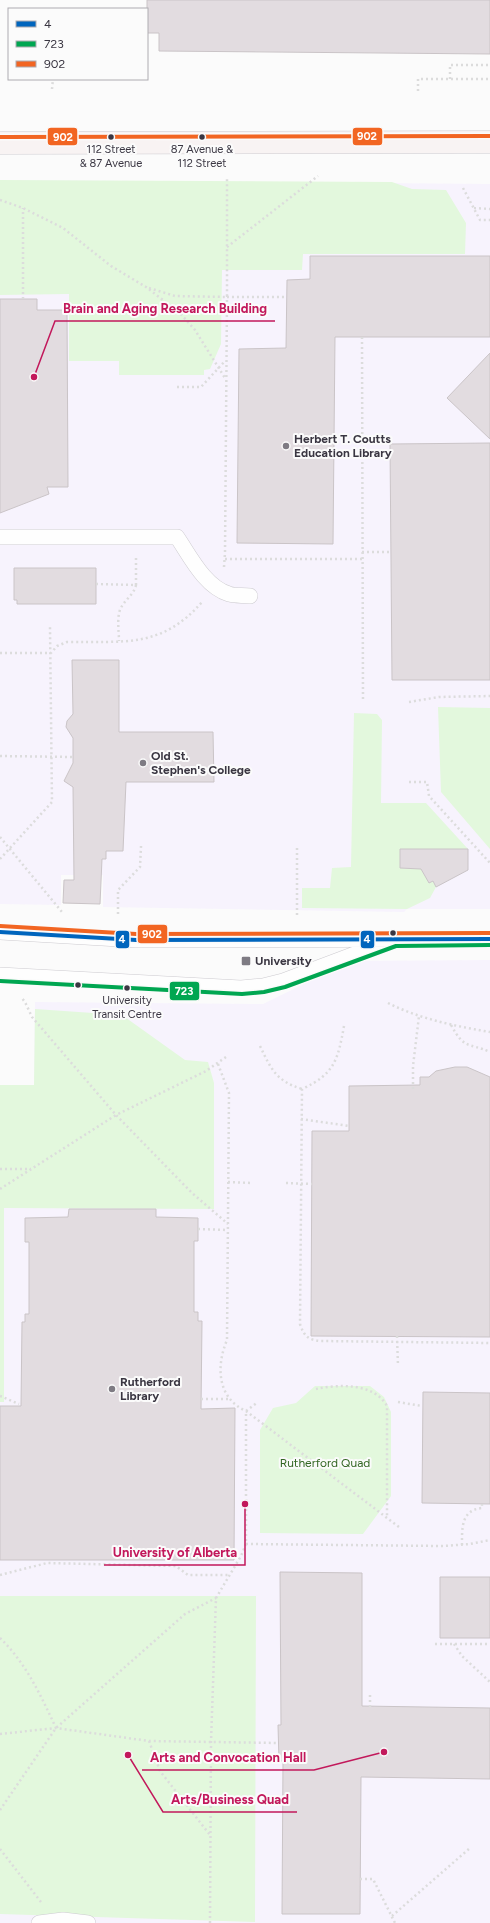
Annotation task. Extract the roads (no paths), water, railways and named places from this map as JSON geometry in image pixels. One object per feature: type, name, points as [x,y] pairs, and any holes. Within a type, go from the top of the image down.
[{"type":"main road","points":[[0,143],[490,142]]},
{"type":"lane","points":[[0,536],[177,537],[205,578],[214,586],[228,594],[250,596]]},
{"type":"lane","points":[[0,932],[136,940],[490,939]]},
{"type":"lane","points":[[0,975],[241,988],[263,986],[395,940]]},
{"type":"lane","points":[[44,1922],[63,1920],[88,1923]]},
{"type":"place","name":"112 Street & 87 Avenue","points":[[111,137]]},
{"type":"place","name":"87 Avenue & 112 Street","points":[[202,137]]},
{"type":"place","name":"Brain and Aging Research Building","points":[[34,377]]},
{"type":"place","name":"Herbert T. Coutts Education Library","points":[[286,446]]},
{"type":"place","name":"Old St. Stephen's College","points":[[143,763]]},
{"type":"place","name":"University","points":[[246,961]]},
{"type":"place","name":"University Transit Centre","points":[[127,988]]},
{"type":"place","name":"Rutherford Library","points":[[112,1389]]},
{"type":"place","name":"University of Alberta","points":[[245,1504]]},
{"type":"place","name":"Arts and Convocation Hall","points":[[384,1752]]},
{"type":"place","name":"Arts/Business Quad","points":[[128,1755]]},
{"type":"park label","name":"Rutherford Quad","points":[[325,1463]]}]
